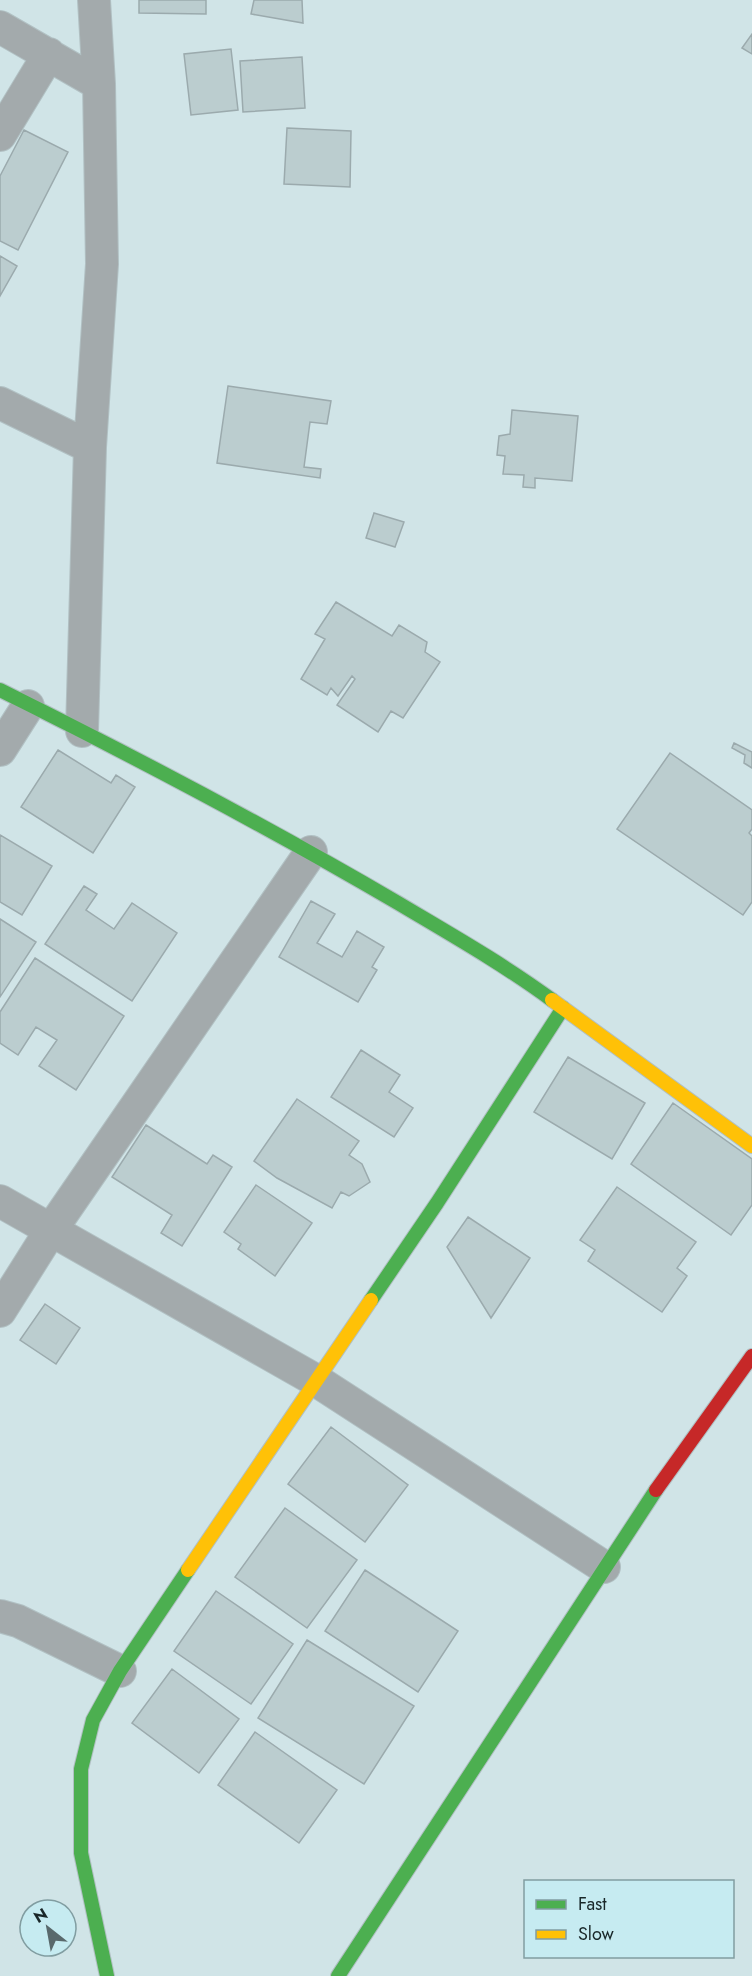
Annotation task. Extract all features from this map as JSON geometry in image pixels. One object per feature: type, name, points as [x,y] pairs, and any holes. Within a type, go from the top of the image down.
[{"type":"street","points":[[82,731],[90,447],[102,264],[99,84],[94,0]]},
{"type":"street","points":[[0,27],[99,84]]},
{"type":"street","points":[[0,135],[49,54]]},
{"type":"street","points":[[0,403],[90,447]]},
{"type":"street","points":[[0,690],[311,852],[518,975],[752,1146]]},
{"type":"street","points":[[0,750],[28,706]]},
{"type":"street","points":[[0,1311],[51,1230],[311,852]]},
{"type":"street","points":[[107,1976],[81,1853],[81,1769],[93,1720],[120,1671],[437,1203],[563,1008]]},
{"type":"street","points":[[0,1201],[317,1381],[604,1568]]},
{"type":"street","points":[[338,1976],[647,1502],[752,1356]]},
{"type":"street","points":[[0,1616],[18,1621],[120,1671]]},
{"type":"building","points":[[139,0],[206,0],[206,14],[139,13]]},
{"type":"building","points":[[254,0],[302,0],[303,23],[251,14]]},
{"type":"building","points":[[752,34],[752,54],[742,48]]},
{"type":"building","points":[[231,49],[238,110],[191,115],[184,54]]},
{"type":"building","points":[[302,57],[305,108],[243,112],[240,61]]},
{"type":"building","points":[[287,128],[351,131],[350,187],[284,184]]},
{"type":"building","points":[[24,130],[68,152],[18,250],[0,241],[0,176]]},
{"type":"building","points":[[0,256],[17,266],[0,296]]},
{"type":"building","points":[[228,386],[331,401],[327,424],[310,422],[304,467],[321,469],[320,478],[217,463]]},
{"type":"building","points":[[512,410],[578,416],[572,481],[535,478],[535,488],[523,487],[524,475],[503,474],[505,456],[497,455],[499,436],[510,434]]},
{"type":"building","points":[[374,513],[404,522],[395,547],[366,538]]},
{"type":"building","points":[[336,602],[392,636],[399,625],[427,642],[425,652],[440,662],[403,718],[391,711],[378,732],[337,705],[355,679],[352,676],[338,696],[331,688],[327,695],[301,679],[325,639],[315,634]]},
{"type":"building","points":[[734,743],[752,752],[752,768],[744,763],[745,755],[732,748]]},
{"type":"building","points":[[58,750],[111,783],[116,775],[135,787],[93,853],[21,807]]},
{"type":"building","points":[[670,753],[752,810],[752,829],[749,833],[752,836],[752,902],[743,915],[617,829]]},
{"type":"building","points":[[0,835],[52,866],[22,915],[0,902]]},
{"type":"building","points":[[84,886],[97,894],[86,910],[114,929],[132,903],[177,933],[132,1001],[45,944]]},
{"type":"building","points":[[311,901],[335,914],[317,943],[342,957],[357,931],[384,947],[372,967],[377,970],[358,1002],[279,957]]},
{"type":"building","points":[[0,919],[36,942],[0,997]]},
{"type":"building","points":[[35,958],[124,1016],[76,1090],[39,1066],[57,1040],[36,1027],[18,1055],[0,1043],[0,1012]]},
{"type":"building","points":[[361,1050],[400,1075],[389,1092],[413,1108],[394,1137],[331,1097]]},
{"type":"building","points":[[568,1057],[645,1103],[612,1159],[534,1112]]},
{"type":"building","points":[[297,1099],[359,1141],[349,1155],[362,1164],[370,1182],[349,1196],[341,1192],[332,1208],[277,1178],[254,1161]]},
{"type":"building","points":[[673,1103],[752,1159],[752,1205],[731,1235],[631,1164]]},
{"type":"building","points":[[146,1125],[207,1164],[213,1155],[232,1167],[182,1246],[161,1233],[172,1215],[112,1177]]},
{"type":"building","points":[[256,1185],[312,1223],[275,1276],[238,1249],[241,1244],[224,1232]]},
{"type":"building","points":[[617,1187],[696,1242],[677,1268],[687,1276],[662,1312],[588,1261],[595,1250],[580,1240]]},
{"type":"building","points":[[468,1217],[530,1258],[491,1318],[447,1247]]},
{"type":"building","points":[[45,1304],[80,1328],[56,1364],[20,1340]]},
{"type":"building","points":[[331,1427],[408,1485],[365,1542],[288,1484]]},
{"type":"building","points":[[285,1508],[357,1560],[307,1628],[235,1577]]},
{"type":"building","points":[[365,1570],[458,1631],[418,1692],[325,1631]]},
{"type":"building","points":[[216,1591],[293,1644],[251,1704],[174,1651]]},
{"type":"building","points":[[307,1640],[414,1706],[364,1784],[258,1718]]},
{"type":"building","points":[[172,1669],[239,1719],[199,1773],[132,1723]]},
{"type":"building","points":[[255,1732],[337,1790],[299,1843],[218,1785]]},
{"type":"traffic: fast","points":[[0,690],[300,847],[476,950],[552,1000]]},
{"type":"traffic: fast","points":[[371,1300],[437,1203],[563,1008]]},
{"type":"traffic: fast","points":[[338,1976],[656,1490]]},
{"type":"traffic: fast","points":[[107,1976],[81,1853],[81,1769],[93,1720],[120,1671],[188,1570]]},
{"type":"traffic: slow","points":[[552,1000],[752,1146]]},
{"type":"traffic: slow","points":[[188,1570],[371,1300]]},
{"type":"traffic: jam","points":[[656,1490],[752,1356]]}]
